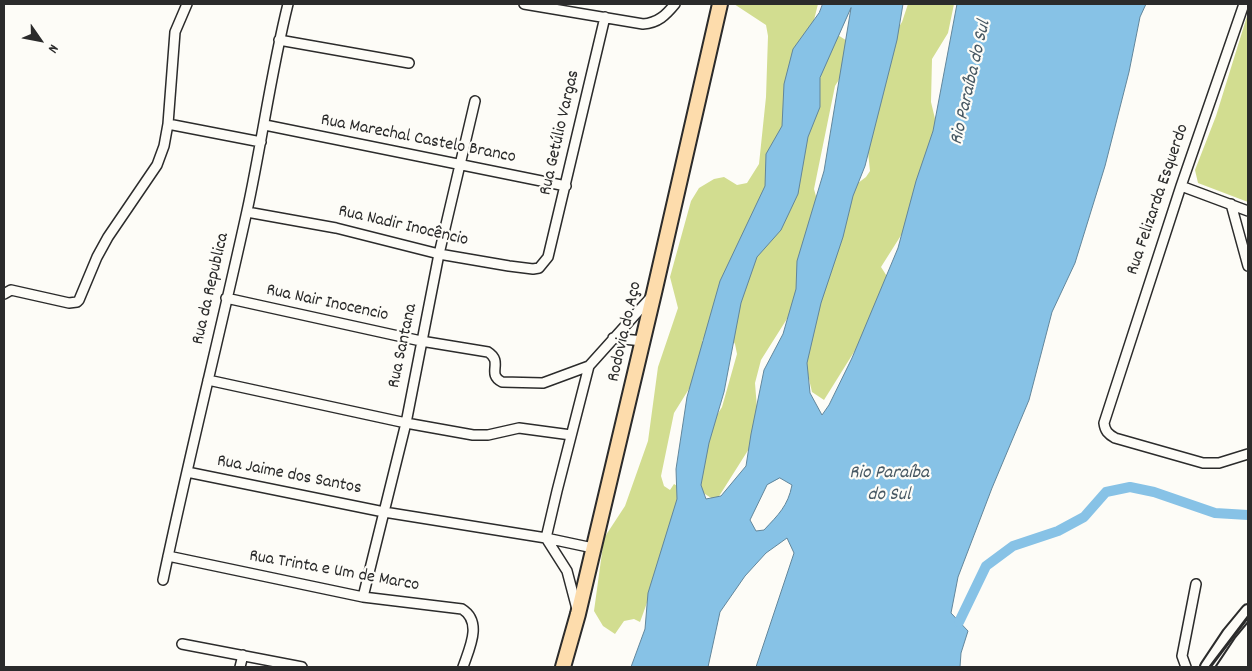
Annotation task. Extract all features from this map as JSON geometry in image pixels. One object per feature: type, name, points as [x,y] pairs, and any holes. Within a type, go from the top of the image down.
[{"type":"highway","name":"Rodovia do Aço","points":[[563,667],[578,614],[643,341],[720,4]]},
{"type":"main road","points":[[1207,667],[1229,634],[1248,612]]},
{"type":"street","points":[[4,294],[11,290],[69,303],[79,300],[97,257],[108,237],[157,165],[164,146],[168,124],[174,40],[179,21],[187,4]]},
{"type":"street","name":"Rua da Republica","points":[[163,580],[247,212],[279,40],[288,4]]},
{"type":"street","points":[[524,4],[627,22],[652,23],[660,20],[675,4]]},
{"type":"street","name":"Rua Felizarda Esquerdo","points":[[1244,4],[1181,186],[1107,408],[1104,423],[1105,430],[1109,435],[1127,442],[1203,463],[1219,463],[1248,454]]},
{"type":"street","name":"Rua Getúlio Vargas","points":[[548,257],[605,17]]},
{"type":"street","points":[[279,40],[410,63]]},
{"type":"street","name":"Rua Santana","points":[[363,597],[406,423],[439,254],[475,101]]},
{"type":"street","points":[[168,124],[261,142]]},
{"type":"street","name":"Rua Marechal Castelo Branco","points":[[264,125],[566,186]]},
{"type":"street","points":[[1181,186],[1248,211]]},
{"type":"street","points":[[1231,204],[1248,266]]},
{"type":"street","name":"Rua Nadir Inocêncio","points":[[247,212],[336,228],[439,254],[532,269],[539,268],[548,257]]},
{"type":"street","points":[[578,614],[566,571],[546,538],[589,366],[654,293]]},
{"type":"street","name":"Rua Nair Inocencio","points":[[226,298],[421,341],[488,352],[494,356],[496,361],[494,375],[496,379],[502,382],[543,383],[589,366]]},
{"type":"street","points":[[613,338],[643,341]]},
{"type":"street","points":[[208,380],[406,423],[481,436],[519,428],[571,435]]},
{"type":"street","name":"Rua Jaime dos Santos","points":[[187,472],[384,512],[546,538],[593,548]]},
{"type":"street","name":"Rua Trinta e Um de Marco","points":[[168,556],[363,597],[462,609],[472,622],[473,632],[463,667]]},
{"type":"street","points":[[1186,667],[1182,656],[1196,584]]},
{"type":"street","points":[[182,644],[302,667]]},
{"type":"street","points":[[240,667],[243,655]]},
{"type":"green space","points":[[734,4],[818,4],[814,20],[852,44],[855,54],[835,86],[814,189],[817,200],[834,201],[866,177],[870,171],[865,123],[882,54],[902,22],[908,4],[954,4],[948,33],[932,59],[931,102],[936,123],[905,229],[881,267],[890,281],[864,336],[824,400],[812,392],[800,340],[797,303],[761,360],[755,383],[758,421],[752,444],[716,501],[697,489],[694,452],[722,407],[737,354],[735,344],[726,330],[710,328],[702,341],[708,345],[702,368],[674,413],[661,476],[664,486],[670,490],[674,484],[687,492],[640,622],[634,619],[624,621],[615,634],[603,626],[594,611],[604,538],[625,506],[648,441],[658,367],[678,308],[670,277],[691,201],[699,188],[714,179],[724,177],[737,185],[747,183],[759,164],[766,97],[768,36],[766,25]]},
{"type":"green space","points":[[1248,13],[1248,202],[1198,183],[1195,170],[1216,116]]},
{"type":"water","name":"Rio Paraíba do Sul","points":[[823,4],[903,4],[897,40],[865,166],[853,196],[843,237],[821,303],[807,363],[810,393],[822,415],[829,405],[852,358],[898,248],[916,181],[933,131],[957,4],[1146,4],[1140,17],[1129,72],[1105,166],[1075,263],[1052,312],[1029,400],[992,488],[958,577],[951,613],[968,631],[961,653],[960,667],[756,667],[794,553],[787,538],[766,553],[745,576],[720,612],[708,667],[631,667],[645,629],[648,593],[677,499],[676,469],[687,397],[720,281],[765,186],[766,154],[782,126],[784,84],[793,49],[819,13]],"holes":[[[851,8],[824,171],[797,261],[796,289],[783,334],[764,370],[746,466],[721,496],[706,499],[701,485],[709,443],[724,392],[741,303],[757,257],[781,230],[798,194],[808,137],[820,107],[820,78]],[[780,478],[792,485],[788,499],[778,515],[764,530],[756,531],[750,520],[767,485]]]},
{"type":"waterway","points":[[959,622],[986,566],[1013,546],[1058,531],[1084,517],[1106,492],[1130,487],[1154,492],[1215,513],[1248,515]]},
{"type":"railway","points":[[1210,667],[1248,617]]}]
